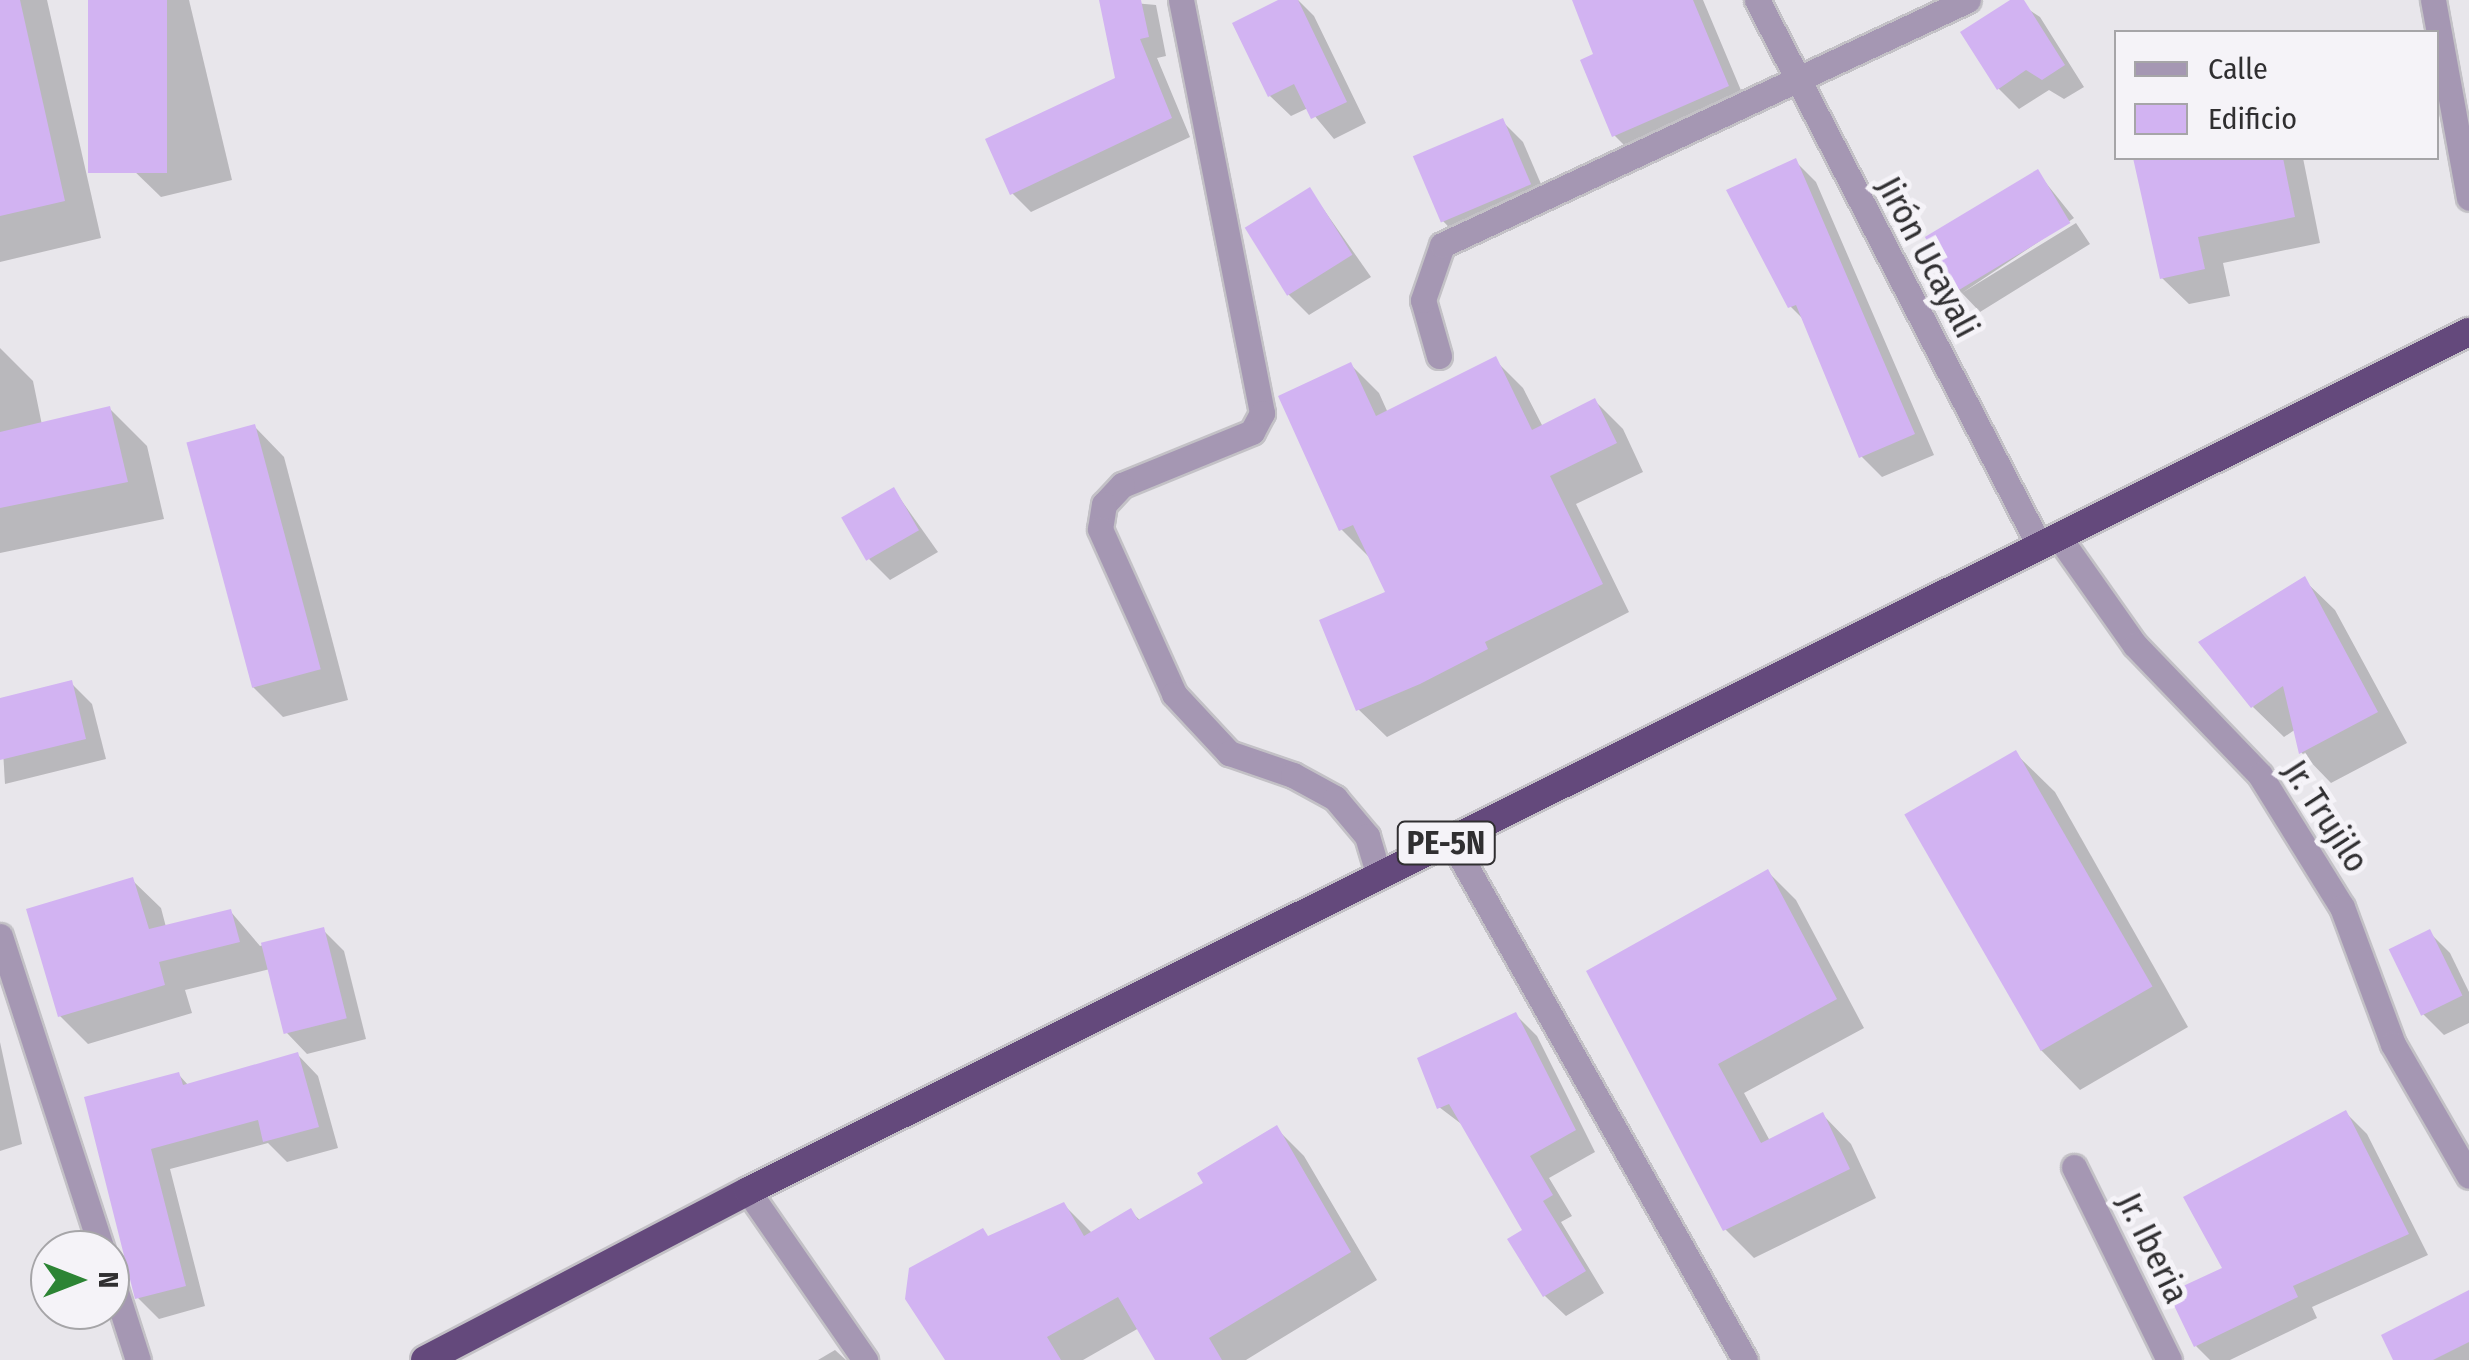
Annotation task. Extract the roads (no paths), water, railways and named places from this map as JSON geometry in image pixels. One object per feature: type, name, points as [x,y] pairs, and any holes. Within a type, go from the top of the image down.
[{"type":"highway","name":"PE-5N","points":[[425,1360],[748,1191],[2469,332]]},
{"type":"street","points":[[1181,0],[1262,413],[1252,432],[1122,485],[1104,504],[1100,529],[1174,694],[1229,753],[1293,775],[1336,798],[1368,836],[1380,876]]},
{"type":"street","name":"Jirón Ucayali","points":[[1757,0],[1796,80],[2048,540]]},
{"type":"street","points":[[1439,356],[1422,300],[1442,246],[1968,0]]},
{"type":"street","points":[[2433,0],[2438,30]]},
{"type":"street","points":[[2439,33],[2469,198]]},
{"type":"street","name":"Jr. Trujilo","points":[[2048,540],[2135,645],[2260,775],[2342,906],[2393,1044],[2469,1176]]},
{"type":"street","points":[[1451,840],[1745,1360]]},
{"type":"street","points":[[0,936],[96,1230]]},
{"type":"street","name":"Jr. Iberia","points":[[2074,1167],[2169,1360]]},
{"type":"street","points":[[748,1191],[865,1360]]},
{"type":"street","points":[[128,1330],[138,1360]]}]
